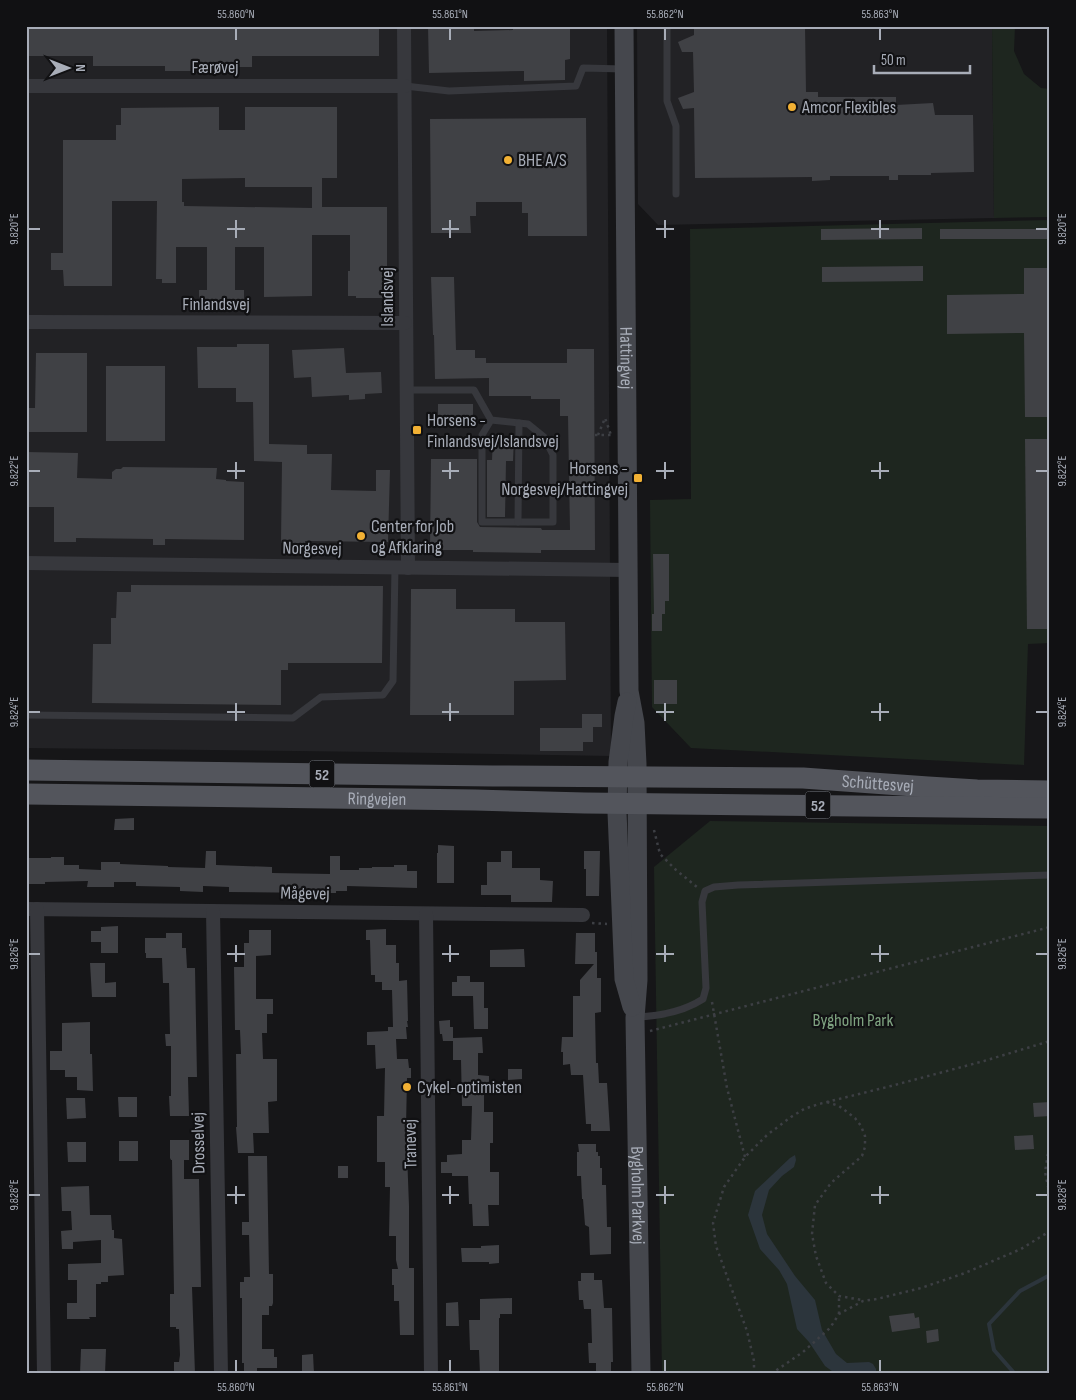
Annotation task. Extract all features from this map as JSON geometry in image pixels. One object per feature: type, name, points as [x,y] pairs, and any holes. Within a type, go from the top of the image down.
[{"type":"main road","name":"Ringvejen","points":[[26,770],[628,776]]},
{"type":"main road","name":"Schüttesvej","points":[[628,776],[803,778],[928,788],[1050,791]]},
{"type":"main road","name":"Ringvejen","points":[[26,794],[627,803]]},
{"type":"main road","name":"Schüttesvej","points":[[627,803],[1050,808]]},
{"type":"street","name":"Islandsvej","points":[[402,567],[406,390],[404,26]]},
{"type":"street","name":"Hattingvej","points":[[624,26],[629,691],[618,762],[628,776]]},
{"type":"street","name":"Færøvej","points":[[26,86],[404,86]]},
{"type":"street","name":"Finlandsvej","points":[[26,322],[405,323]]},
{"type":"street","name":"Norgesvej","points":[[26,563],[628,570]]},
{"type":"street","name":"Bygholm Parkvej","points":[[628,776],[621,924],[624,979],[635,1026]]},
{"type":"street","name":"Bygholm Parkvej","points":[[627,803],[637,825],[638,980],[635,1026],[641,1374]]},
{"type":"street","name":"Mågevej","points":[[32,909],[583,915]]},
{"type":"street","points":[[32,909],[44,1374]]},
{"type":"street","name":"Drosselvej","points":[[213,911],[221,1374]]},
{"type":"street","name":"Tranevej","points":[[426,914],[431,1374]]},
{"type":"lane","points":[[667,26],[667,101],[676,126],[676,194]]},
{"type":"lane","points":[[404,86],[448,91],[576,86],[582,68],[624,69]]},
{"type":"lane","points":[[406,390],[474,390],[492,420]]},
{"type":"lane","points":[[492,420],[528,424],[544,437],[553,455],[553,522],[482,522],[482,435],[492,420]]},
{"type":"lane","points":[[518,522],[519,423]]},
{"type":"lane","points":[[26,715],[293,718],[321,697],[383,695],[393,681],[402,567]]},
{"type":"lane","points":[[635,1026],[659,1016],[693,1006],[703,999],[706,988],[702,902],[705,891],[714,887],[1050,875]]},
{"type":"path","points":[[606,418],[611,435],[596,435],[602,426],[606,418]]},
{"type":"path","points":[[637,825],[653,826],[660,854],[676,870],[705,891]]},
{"type":"path","points":[[583,915],[589,923],[621,924]]},
{"type":"path","points":[[635,1026],[657,1030],[1050,927]]},
{"type":"path","points":[[715,1015],[727,1088],[745,1157]]},
{"type":"path","points":[[754,1374],[754,1361],[747,1332],[716,1246],[713,1223],[724,1187],[745,1157],[767,1135],[804,1109],[1050,1041]]},
{"type":"path","points":[[826,1102],[839,1106],[855,1118],[865,1136],[866,1147],[862,1156],[831,1183],[815,1205],[812,1234],[816,1256],[826,1283],[839,1296],[863,1301],[922,1288],[965,1273],[1021,1248],[1050,1231]]},
{"type":"path","points":[[1050,1141],[1045,1172],[1050,1196]]},
{"type":"path","points":[[839,1296],[839,1314]]},
{"type":"path","points":[[770,1374],[802,1352],[830,1328],[839,1314],[863,1301]]},
{"type":"shaded area","points":[[26,26],[607,26],[611,756],[26,748]]},
{"type":"shaded area","points":[[637,26],[992,26],[994,218],[658,225],[638,204]]},
{"type":"shaded area","points":[[795,1155],[794,1167],[782,1176],[769,1190],[762,1215],[767,1234],[795,1276],[815,1300],[822,1330],[836,1354],[847,1363],[869,1362],[873,1364],[876,1374],[836,1374],[825,1366],[809,1342],[797,1329],[787,1284],[779,1270],[760,1249],[748,1215],[755,1191]]},
{"type":"green space","points":[[992,26],[1015,26],[1014,51],[1024,74],[1041,88],[1050,89],[1050,217],[994,218]]},
{"type":"green space","points":[[1050,220],[1050,643],[1028,644],[1024,765],[691,748],[652,707],[650,500],[691,499],[690,229]]},
{"type":"green space","name":"Bygholm Park","points":[[710,821],[1050,826],[1050,1374],[662,1374],[654,867]]},
{"type":"building","points":[[26,26],[379,26],[379,56],[252,56],[252,67],[201,67],[201,71],[165,71],[165,66],[93,66],[93,56],[26,56]]},
{"type":"building","points":[[428,26],[474,26],[474,31],[513,30],[513,26],[570,26],[570,59],[565,60],[565,80],[524,81],[524,71],[429,73]]},
{"type":"building","name":"Amcor Flexibles","points":[[694,26],[805,26],[806,92],[818,92],[818,97],[896,97],[896,105],[933,103],[935,115],[973,115],[974,172],[898,175],[898,180],[889,180],[889,176],[830,176],[830,180],[812,181],[812,177],[695,178],[694,108],[683,109],[678,98],[694,92],[693,52],[682,52],[678,42],[694,35]]},
{"type":"building","points":[[219,107],[219,130],[245,130],[245,107],[337,107],[337,178],[322,178],[322,207],[387,207],[387,298],[356,298],[356,296],[348,296],[350,235],[312,235],[312,296],[264,297],[264,247],[235,247],[235,290],[244,290],[244,302],[199,302],[199,290],[207,290],[207,247],[176,247],[176,283],[162,283],[162,279],[156,279],[157,201],[112,201],[112,286],[64,286],[63,270],[51,270],[51,253],[63,253],[63,140],[116,140],[116,125],[121,125],[121,108]],"holes":[[[245,178],[245,187],[312,187],[312,208],[184,206],[184,202],[182,202],[182,179]]]},
{"type":"building","name":"BHE A/S","points":[[586,118],[587,236],[528,236],[528,213],[522,213],[522,202],[476,202],[476,216],[470,216],[471,233],[431,233],[430,119]]},
{"type":"building","points":[[922,228],[922,239],[821,240],[821,229]]},
{"type":"building","points":[[940,229],[1050,229],[1050,239],[940,239]]},
{"type":"building","points":[[923,266],[923,281],[822,282],[822,267]]},
{"type":"building","points":[[1024,268],[1050,268],[1050,417],[1025,417],[1024,333],[947,334],[947,295],[1024,294]]},
{"type":"building","points":[[431,277],[454,277],[456,350],[475,350],[475,358],[486,358],[486,363],[567,363],[567,349],[594,349],[595,550],[541,550],[541,553],[430,550],[431,459],[477,459],[477,522],[480,527],[570,530],[568,416],[560,416],[560,399],[531,399],[531,396],[489,396],[489,378],[435,379]]},
{"type":"building","points":[[237,344],[269,344],[269,444],[307,445],[307,454],[332,454],[331,490],[376,491],[376,470],[390,470],[388,542],[305,541],[305,543],[281,543],[282,462],[254,461],[253,402],[236,402],[236,388],[198,388],[197,347],[237,347]]},
{"type":"building","points":[[344,348],[346,373],[381,372],[382,393],[365,394],[365,399],[349,400],[349,395],[312,397],[311,377],[294,378],[292,350]]},
{"type":"building","points":[[36,353],[87,353],[87,432],[28,432],[28,408],[35,408]]},
{"type":"building","points":[[106,366],[165,366],[165,441],[106,441]]},
{"type":"building","points":[[438,404],[473,404],[473,423],[438,423]]},
{"type":"building","points":[[493,436],[514,436],[513,461],[506,461],[505,517],[487,517],[487,460],[492,460]]},
{"type":"building","points":[[1025,439],[1050,439],[1050,629],[1027,629]]},
{"type":"building","points":[[26,452],[78,453],[77,478],[112,479],[112,472],[123,467],[217,468],[216,479],[244,482],[244,540],[165,539],[165,545],[153,545],[153,539],[76,538],[76,542],[54,542],[54,507],[26,507]]},
{"type":"building","points":[[653,554],[669,554],[669,601],[665,601],[665,614],[662,614],[662,631],[652,631],[652,614],[654,614]]},
{"type":"building","points":[[131,585],[383,586],[382,663],[288,663],[288,670],[281,670],[281,705],[92,703],[93,644],[111,644],[111,618],[116,618],[117,592],[131,592]]},
{"type":"building","points":[[411,589],[456,589],[456,609],[515,609],[515,622],[565,622],[566,680],[514,681],[514,715],[410,715]]},
{"type":"building","points":[[654,680],[677,680],[677,704],[654,704]]},
{"type":"building","points":[[582,714],[602,714],[602,727],[593,727],[593,742],[583,742],[583,751],[540,751],[540,728],[582,728]]},
{"type":"building","points":[[134,818],[134,830],[114,830],[115,819]]},
{"type":"building","points":[[438,845],[454,846],[454,883],[437,883]]},
{"type":"building","points":[[206,851],[216,851],[216,865],[272,867],[272,873],[330,874],[330,856],[340,856],[340,870],[407,865],[407,871],[417,871],[417,888],[347,886],[347,891],[321,893],[229,892],[229,887],[203,886],[203,892],[180,891],[180,887],[136,886],[136,882],[114,882],[114,887],[87,887],[88,881],[26,884],[26,858],[64,857],[64,865],[79,865],[79,869],[101,870],[101,862],[205,868]]},
{"type":"building","points":[[501,851],[512,851],[512,868],[540,868],[540,880],[553,881],[552,902],[511,902],[511,895],[481,895],[481,885],[487,885],[487,862],[501,862]]},
{"type":"building","points":[[584,851],[600,851],[599,896],[586,896]]},
{"type":"building","points":[[118,926],[118,953],[101,953],[101,942],[91,942],[91,931],[101,931],[101,927]]},
{"type":"building","points":[[386,929],[386,945],[396,945],[399,981],[407,980],[407,1039],[396,1039],[397,1059],[408,1059],[409,1068],[411,1068],[411,1078],[407,1078],[406,1127],[409,1268],[414,1268],[414,1335],[400,1335],[399,1301],[394,1301],[392,1269],[398,1269],[396,1236],[389,1236],[390,1187],[385,1187],[385,1162],[377,1162],[377,1116],[384,1116],[385,1068],[376,1069],[375,1045],[367,1045],[367,1032],[388,1031],[388,1027],[393,1027],[392,990],[382,990],[382,982],[375,982],[375,975],[371,975],[370,940],[366,940],[366,930]]},
{"type":"building","points":[[249,930],[271,930],[271,955],[256,956],[256,999],[273,999],[273,1014],[267,1014],[267,1033],[262,1033],[263,1059],[277,1059],[277,1101],[268,1102],[269,1133],[253,1133],[254,1153],[238,1153],[236,1054],[241,1054],[240,1030],[235,1030],[234,967],[244,967],[244,943],[249,943]]},
{"type":"building","points":[[166,933],[182,933],[182,948],[186,948],[187,968],[195,968],[197,1077],[188,1077],[189,1116],[170,1116],[171,1046],[166,1046],[165,1034],[170,1034],[169,983],[163,983],[162,958],[146,958],[145,953],[145,938],[166,938]]},
{"type":"building","points":[[576,933],[595,933],[597,978],[601,978],[601,1012],[595,1013],[596,1063],[598,1063],[599,1083],[607,1083],[610,1131],[591,1131],[591,1124],[586,1124],[583,1075],[571,1075],[570,1064],[563,1065],[563,1052],[561,1052],[562,1037],[573,1037],[573,996],[580,996],[580,980],[594,964],[575,964]]},
{"type":"building","points":[[524,949],[525,967],[490,967],[490,950]]},
{"type":"building","points":[[90,963],[105,963],[105,983],[116,982],[116,997],[92,997]]},
{"type":"building","points":[[457,976],[470,976],[470,982],[484,982],[484,1008],[488,1008],[488,1029],[474,1029],[473,996],[452,996],[452,982],[457,982]]},
{"type":"building","points":[[450,1020],[450,1027],[453,1027],[453,1038],[482,1037],[483,1053],[478,1053],[478,1075],[489,1076],[489,1091],[484,1091],[484,1112],[493,1112],[493,1143],[490,1143],[490,1172],[499,1172],[499,1205],[488,1205],[489,1226],[473,1226],[472,1204],[469,1204],[468,1176],[452,1176],[452,1173],[441,1173],[441,1162],[447,1162],[447,1155],[462,1154],[462,1140],[471,1140],[472,1106],[462,1106],[461,1060],[453,1060],[453,1041],[443,1041],[442,1034],[440,1034],[439,1021]]},
{"type":"building","points":[[90,1022],[93,1091],[77,1090],[77,1077],[65,1077],[65,1070],[50,1070],[50,1051],[62,1051],[62,1023]]},
{"type":"building","points":[[508,1069],[522,1069],[522,1079],[508,1080]]},
{"type":"building","points":[[118,1097],[137,1097],[137,1117],[119,1117]]},
{"type":"building","points":[[66,1098],[85,1098],[86,1118],[67,1119]]},
{"type":"building","points":[[1050,1102],[1050,1116],[1034,1117],[1033,1103]]},
{"type":"building","points":[[1033,1135],[1034,1149],[1015,1150],[1014,1136]]},
{"type":"building","points":[[170,1140],[189,1140],[189,1160],[184,1160],[184,1179],[199,1179],[201,1287],[192,1287],[195,1374],[174,1374],[174,1362],[179,1362],[180,1355],[179,1329],[170,1327],[170,1294],[174,1294]]},
{"type":"building","points":[[119,1141],[138,1141],[138,1161],[119,1161]]},
{"type":"building","points":[[67,1142],[86,1142],[86,1162],[68,1162]]},
{"type":"building","points":[[578,1144],[596,1144],[596,1152],[600,1156],[602,1185],[606,1185],[607,1227],[611,1227],[611,1254],[590,1255],[589,1227],[585,1225],[581,1176],[577,1176]]},
{"type":"building","points":[[248,1156],[267,1156],[269,1274],[273,1274],[273,1303],[272,1306],[269,1306],[269,1315],[262,1315],[262,1349],[274,1349],[274,1357],[277,1357],[277,1368],[257,1368],[257,1372],[244,1373],[244,1363],[242,1363],[242,1298],[240,1298],[240,1282],[244,1282],[244,1277],[250,1277],[249,1235],[242,1235],[242,1222],[249,1222]]},
{"type":"building","points":[[338,1166],[348,1166],[348,1178],[338,1178]]},
{"type":"building","points":[[89,1186],[90,1215],[111,1215],[114,1238],[122,1239],[124,1275],[108,1276],[108,1282],[96,1284],[96,1317],[89,1317],[90,1319],[67,1319],[67,1303],[77,1303],[77,1280],[68,1280],[68,1264],[101,1263],[101,1240],[73,1242],[73,1249],[62,1249],[61,1231],[72,1230],[71,1211],[62,1211],[61,1187]]},
{"type":"building","points":[[499,1245],[499,1263],[462,1262],[461,1248],[481,1248],[481,1246]]},
{"type":"building","points":[[581,1273],[594,1273],[594,1280],[602,1280],[604,1308],[612,1308],[613,1362],[611,1362],[611,1374],[596,1374],[596,1363],[589,1363],[588,1343],[592,1343],[591,1309],[584,1309],[583,1300],[579,1300],[578,1281],[581,1281]]},
{"type":"building","points":[[512,1298],[512,1314],[500,1314],[499,1318],[499,1374],[480,1374],[479,1350],[470,1350],[469,1320],[480,1320],[480,1299]]},
{"type":"building","points":[[458,1302],[459,1326],[446,1326],[446,1303]]},
{"type":"building","points":[[914,1313],[915,1318],[919,1317],[920,1328],[892,1332],[889,1316]]},
{"type":"building","points":[[938,1329],[939,1341],[927,1343],[926,1331]]},
{"type":"building","points":[[81,1349],[106,1349],[105,1374],[80,1374]]},
{"type":"building","points":[[313,1354],[314,1374],[302,1374],[302,1355]]},
{"type":"waterway","points":[[1015,1374],[994,1350],[989,1324],[1020,1291],[1050,1275]]},
{"type":"waterway","points":[[1042,1374],[1050,1371]]},
{"type":"place","name":"Amcor Flexibles","points":[[792,107]]},
{"type":"place","name":"BHE A/S","points":[[508,160]]},
{"type":"place","name":"Horsens - Finlandsvej/Islandsvej","points":[[417,430]]},
{"type":"place","name":"Horsens - Norgesvej/Hattingvej","points":[[638,478]]},
{"type":"place","name":"Center for Job og Afklaring","points":[[361,536]]},
{"type":"place","name":"Cykel-optimisten","points":[[407,1087]]}]
